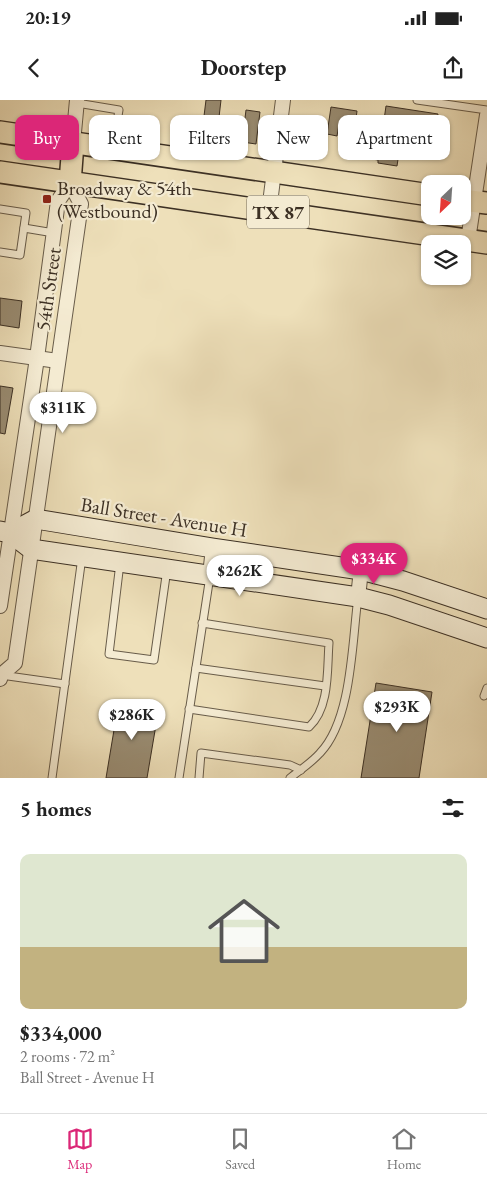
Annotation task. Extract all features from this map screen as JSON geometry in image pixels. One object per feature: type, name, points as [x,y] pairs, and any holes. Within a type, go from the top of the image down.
[{"type":"main road","name":"TX 87","points":[[0,132],[15,134]]},
{"type":"main road","name":"TX 87","points":[[160,156],[421,194]]},
{"type":"main road","points":[[70,183],[72,160]]},
{"type":"main road","name":"TX 87","points":[[0,172],[478,242]]},
{"type":"street","points":[[269,210],[284,100]]},
{"type":"street","points":[[76,115],[77,102]]},
{"type":"street","points":[[478,242],[475,202],[487,114]]},
{"type":"street","name":"54th Street","points":[[0,606],[5,532],[38,358],[58,201],[70,183],[81,204],[15,663],[0,676]]},
{"type":"street","points":[[0,354],[58,361]]},
{"type":"street","points":[[5,532],[36,519]]},
{"type":"street","name":"Ball Street - Avenue H","points":[[36,519],[361,570],[487,609]]},
{"type":"street","points":[[5,532],[31,549],[358,597],[389,605],[487,638]]},
{"type":"street","points":[[210,575],[212,548]]},
{"type":"street","points":[[358,597],[361,570]]},
{"type":"lane","points":[[418,100],[487,110]]},
{"type":"lane","points":[[77,102],[120,110],[119,115]]},
{"type":"lane","points":[[0,209],[26,212],[20,254],[0,252]]},
{"type":"lane","points":[[24,228],[54,233]]},
{"type":"lane","points":[[52,778],[82,556]]},
{"type":"lane","points":[[120,562],[109,654],[154,660],[167,569]]},
{"type":"lane","points":[[179,778],[210,575]]},
{"type":"lane","points":[[290,778],[321,752],[336,728],[344,709],[358,597]]},
{"type":"lane","points":[[189,709],[309,727],[316,721],[322,707],[329,643],[202,623]]},
{"type":"lane","points":[[196,668],[325,686]]},
{"type":"lane","points":[[0,676],[64,684]]},
{"type":"lane","points":[[484,696],[487,688]]},
{"type":"lane","points":[[199,778],[202,753],[290,765],[300,770]]},
{"type":"building","points":[[206,100],[221,100],[219,115],[204,115]]},
{"type":"building","points":[[386,106],[438,114],[438,115],[385,115]]},
{"type":"building","points":[[331,107],[357,111],[356,115],[338,115],[337,136],[328,134]]},
{"type":"building","points":[[246,110],[260,112],[258,115],[256,144],[248,143],[248,115],[245,115]]},
{"type":"building","points":[[378,160],[398,160],[397,166],[378,163]]},
{"type":"building","points":[[0,298],[22,301],[19,328],[0,325]]},
{"type":"building","points":[[0,386],[13,388],[5,434],[0,433]]},
{"type":"building","points":[[376,683],[432,692],[419,778],[361,778]]},
{"type":"building","points":[[119,700],[159,707],[147,778],[106,778]]},
{"type":"place","name":"Broadway & 54th (Westbound)","points":[[47,199]]}]
